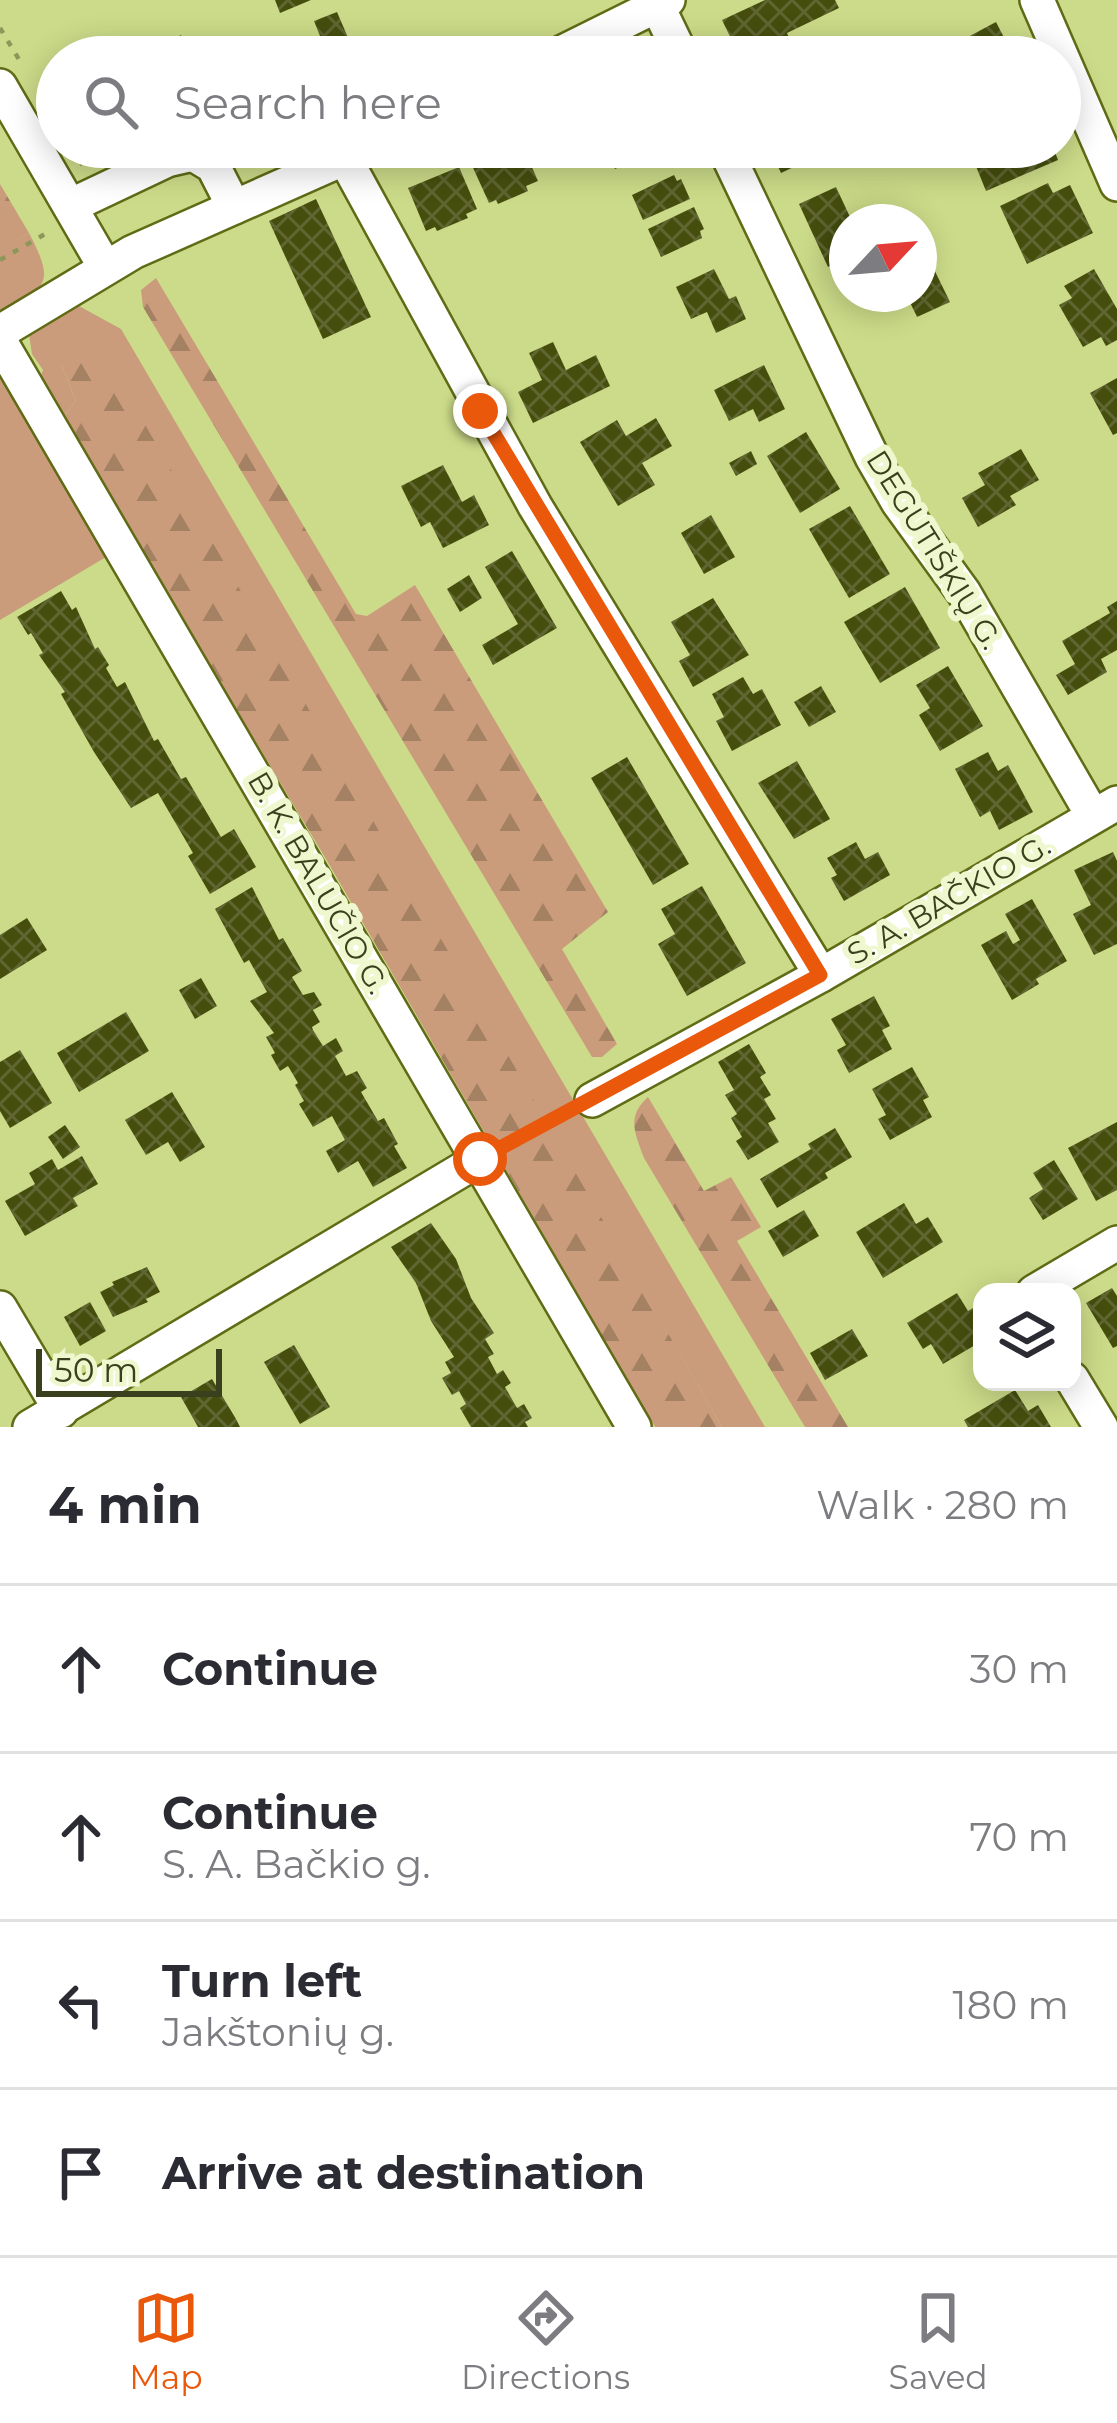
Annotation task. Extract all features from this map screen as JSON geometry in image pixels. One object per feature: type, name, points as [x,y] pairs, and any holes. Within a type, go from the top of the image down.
[{"type":"street","points":[[1037,0],[1053,36]]},
{"type":"street","points":[[595,36],[662,3],[674,36]]},
{"type":"street","points":[[0,86],[36,147]]},
{"type":"street","points":[[1081,101],[1117,184]]},
{"type":"street","points":[[49,168],[106,267]]},
{"type":"street","points":[[74,211],[152,168]]},
{"type":"street","points":[[214,168],[234,206]]},
{"type":"street","points":[[0,336],[106,267],[322,168]]},
{"type":"street","points":[[365,168],[535,506],[820,975]]},
{"type":"street","name":"DEGUTIŠKIŲ G.","points":[[734,168],[898,502],[964,592],[1105,810]]},
{"type":"street","name":"B. K. BALUČIO G.","points":[[0,336],[634,1427]]},
{"type":"street","name":"S. A. BAČKIO G.","points":[[592,1100],[1105,810]]},
{"type":"street","points":[[30,1427],[480,1159]]},
{"type":"street","points":[[1049,1283],[1117,1243]]},
{"type":"street","points":[[0,1309],[62,1411]]},
{"type":"street","points":[[1079,1391],[1100,1427]]},
{"type":"path","points":[[0,260],[74,211]]},
{"type":"path","points":[[480,1159],[592,1100]]},
{"type":"green space","points":[[0,184],[29,233],[1,247],[0,247]]},
{"type":"green space","points":[[29,233],[42,264],[42,282],[0,313],[0,247]]},
{"type":"green space","points":[[156,278],[356,614],[367,616],[415,585],[608,912],[562,949],[617,1044],[602,1057],[592,1057],[143,307],[141,290]]},
{"type":"green space","points":[[79,306],[121,329],[765,1427],[722,1427],[455,966],[61,364],[76,401],[62,419],[39,380],[43,370],[32,354],[29,335],[54,316]]},
{"type":"green space","points":[[82,337],[98,343],[722,1427],[655,1427],[326,859],[62,419],[76,401],[61,364],[63,344]]},
{"type":"green space","points":[[0,375],[106,557],[0,620]]},
{"type":"green space","points":[[648,1097],[704,1191],[731,1177],[761,1227],[737,1241],[848,1427],[805,1427],[644,1158],[635,1118]]},
{"type":"building","points":[[275,0],[311,0],[280,13]]},
{"type":"building","points":[[765,0],[835,0],[839,8],[788,36],[730,36],[722,20]]},
{"type":"building","points":[[337,12],[347,36],[320,36],[314,21]]},
{"type":"building","points":[[996,22],[1003,36],[970,36]]},
{"type":"building","points":[[459,168],[477,209],[466,214],[468,218],[426,231],[408,188]]},
{"type":"building","points":[[473,168],[532,168],[538,181],[526,186],[528,191],[498,204],[496,200],[489,203]]},
{"type":"building","points":[[977,168],[1039,168],[986,191]]},
{"type":"building","points":[[674,175],[677,181],[681,179],[690,199],[643,220],[632,195]]},
{"type":"building","points":[[1048,183],[1053,193],[1070,185],[1093,233],[1027,264],[1000,206]]},
{"type":"building","points":[[836,187],[844,204],[829,204],[828,267],[799,204]]},
{"type":"building","points":[[316,199],[371,317],[323,339],[269,221]]},
{"type":"building","points":[[694,207],[704,229],[702,238],[661,257],[648,229]]},
{"type":"building","points":[[714,269],[729,299],[736,296],[746,319],[716,333],[707,312],[691,319],[676,287]]},
{"type":"building","points":[[1094,269],[1117,309],[1117,340],[1106,346],[1101,337],[1083,347],[1059,305],[1072,298],[1064,286]]},
{"type":"building","points":[[937,275],[950,302],[937,308]]},
{"type":"building","points":[[553,342],[566,370],[596,355],[610,386],[533,423],[518,392],[542,380],[529,353]]},
{"type":"building","points":[[764,365],[785,409],[759,422],[753,409],[729,421],[714,390]]},
{"type":"building","points":[[1117,378],[1117,433],[1113,435],[1090,393]]},
{"type":"building","points":[[656,418],[672,446],[642,463],[655,485],[618,506],[580,442],[617,420],[626,436]]},
{"type":"building","points":[[806,432],[840,489],[800,513],[767,456]]},
{"type":"building","points":[[1021,449],[1039,480],[1010,496],[1016,505],[978,527],[962,498],[985,485],[978,473]]},
{"type":"building","points":[[751,451],[757,464],[736,476],[729,463]]},
{"type":"building","points":[[443,465],[462,502],[474,495],[489,525],[443,548],[430,522],[421,527],[401,486]]},
{"type":"building","points":[[850,506],[890,574],[849,598],[809,529]]},
{"type":"building","points":[[711,515],[735,557],[704,574],[681,533]]},
{"type":"building","points":[[512,551],[557,628],[493,665],[482,645],[518,624],[485,567]]},
{"type":"building","points":[[469,575],[482,598],[460,612],[447,589]]},
{"type":"building","points":[[905,587],[940,648],[880,683],[844,622]]},
{"type":"building","points":[[61,591],[72,610],[76,607],[117,687],[125,682],[154,741],[158,739],[181,779],[186,777],[221,837],[234,829],[256,867],[210,894],[188,856],[193,853],[158,793],[131,808],[61,694],[65,692],[39,655],[43,653],[17,617]]},
{"type":"building","points":[[713,598],[749,655],[693,687],[679,661],[690,655],[671,622]]},
{"type":"building","points":[[1117,601],[1117,650],[1101,659],[1107,672],[1068,695],[1056,675],[1075,664],[1062,641],[1110,613],[1107,607]]},
{"type":"building","points":[[948,666],[983,726],[940,751],[919,715],[930,708],[916,685]]},
{"type":"building","points":[[743,677],[753,694],[762,689],[781,725],[732,751],[716,721],[724,717],[712,694]]},
{"type":"building","points":[[821,686],[836,712],[809,727],[794,702]]},
{"type":"building","points":[[988,752],[998,771],[1008,765],[1033,812],[999,830],[990,811],[980,817],[955,769]]},
{"type":"building","points":[[627,757],[689,864],[653,885],[591,778]]},
{"type":"building","points":[[797,761],[830,819],[794,839],[758,783]]},
{"type":"building","points":[[856,842],[865,859],[878,852],[890,875],[844,901],[831,878],[837,875],[827,858]]},
{"type":"building","points":[[1113,852],[1117,861],[1117,944],[1094,955],[1073,914],[1091,905],[1074,870]]},
{"type":"building","points":[[702,886],[746,963],[687,996],[658,944],[675,934],[661,909]]},
{"type":"building","points":[[252,887],[279,940],[283,938],[302,971],[292,977],[303,995],[314,992],[322,1005],[313,1010],[320,1022],[313,1030],[323,1046],[336,1038],[343,1051],[335,1056],[346,1076],[357,1071],[367,1088],[361,1092],[378,1121],[384,1118],[398,1144],[394,1146],[407,1168],[373,1187],[358,1161],[338,1173],[326,1151],[345,1140],[332,1116],[313,1127],[299,1104],[304,1101],[298,1083],[288,1066],[280,1071],[271,1055],[275,1053],[266,1037],[274,1033],[250,1001],[267,992],[249,960],[244,963],[215,909]]},
{"type":"building","points":[[1032,899],[1067,961],[1012,1000],[981,945],[1006,931],[1013,944],[1020,940],[1005,914]]},
{"type":"building","points":[[27,918],[47,950],[0,979],[0,935]]},
{"type":"building","points":[[201,978],[217,1006],[195,1019],[179,990]]},
{"type":"building","points":[[874,996],[890,1026],[882,1030],[892,1049],[849,1073],[837,1050],[846,1045],[831,1019]]},
{"type":"building","points":[[126,1012],[149,1051],[79,1092],[57,1053]]},
{"type":"building","points":[[749,1044],[766,1073],[760,1077],[771,1095],[764,1099],[776,1119],[768,1123],[779,1142],[748,1160],[736,1141],[742,1137],[731,1118],[737,1114],[725,1095],[734,1090],[718,1062]]},
{"type":"building","points":[[20,1050],[52,1103],[10,1128],[0,1111],[0,1062]]},
{"type":"building","points":[[912,1067],[929,1097],[923,1100],[932,1117],[890,1140],[878,1119],[886,1115],[872,1089]]},
{"type":"building","points":[[172,1092],[205,1147],[180,1162],[168,1142],[146,1155],[125,1120]]},
{"type":"building","points":[[1117,1122],[1117,1190],[1096,1201],[1068,1148]]},
{"type":"building","points":[[65,1125],[80,1147],[63,1159],[48,1137]]},
{"type":"building","points":[[835,1128],[852,1157],[825,1173],[828,1178],[777,1208],[760,1179],[811,1149],[808,1144]]},
{"type":"building","points":[[82,1156],[98,1184],[73,1198],[78,1206],[25,1236],[5,1201],[35,1184],[29,1173],[52,1159],[58,1170]]},
{"type":"building","points":[[1054,1160],[1078,1199],[1043,1220],[1029,1198],[1043,1189],[1033,1173]]},
{"type":"building","points":[[904,1203],[916,1224],[928,1217],[943,1242],[883,1278],[856,1232]]},
{"type":"building","points":[[804,1210],[819,1236],[783,1257],[768,1231]]},
{"type":"building","points":[[431,1223],[456,1259],[471,1298],[494,1333],[485,1339],[494,1354],[488,1357],[497,1374],[503,1370],[511,1383],[505,1387],[517,1408],[524,1404],[532,1418],[525,1422],[528,1427],[471,1427],[460,1408],[466,1404],[459,1391],[452,1395],[442,1378],[451,1373],[445,1362],[454,1357],[431,1321],[416,1283],[391,1247]]},
{"type":"building","points":[[147,1267],[160,1292],[113,1317],[100,1292]]},
{"type":"building","points":[[1112,1288],[1117,1296],[1117,1346],[1113,1348],[1086,1303]]},
{"type":"building","points":[[957,1293],[968,1311],[973,1308],[973,1346],[943,1364],[931,1344],[923,1349],[907,1323]]},
{"type":"building","points":[[90,1302],[106,1331],[80,1346],[64,1317]]},
{"type":"building","points":[[852,1329],[868,1356],[825,1380],[810,1353]]},
{"type":"building","points":[[294,1345],[330,1407],[300,1424],[264,1362]]},
{"type":"building","points":[[212,1379],[240,1427],[198,1427],[181,1397]]},
{"type":"building","points":[[1016,1391],[1028,1411],[1038,1405],[1051,1427],[968,1427],[964,1420]]},
{"type":"route","points":[[480,411],[820,975],[480,1159]]}]
